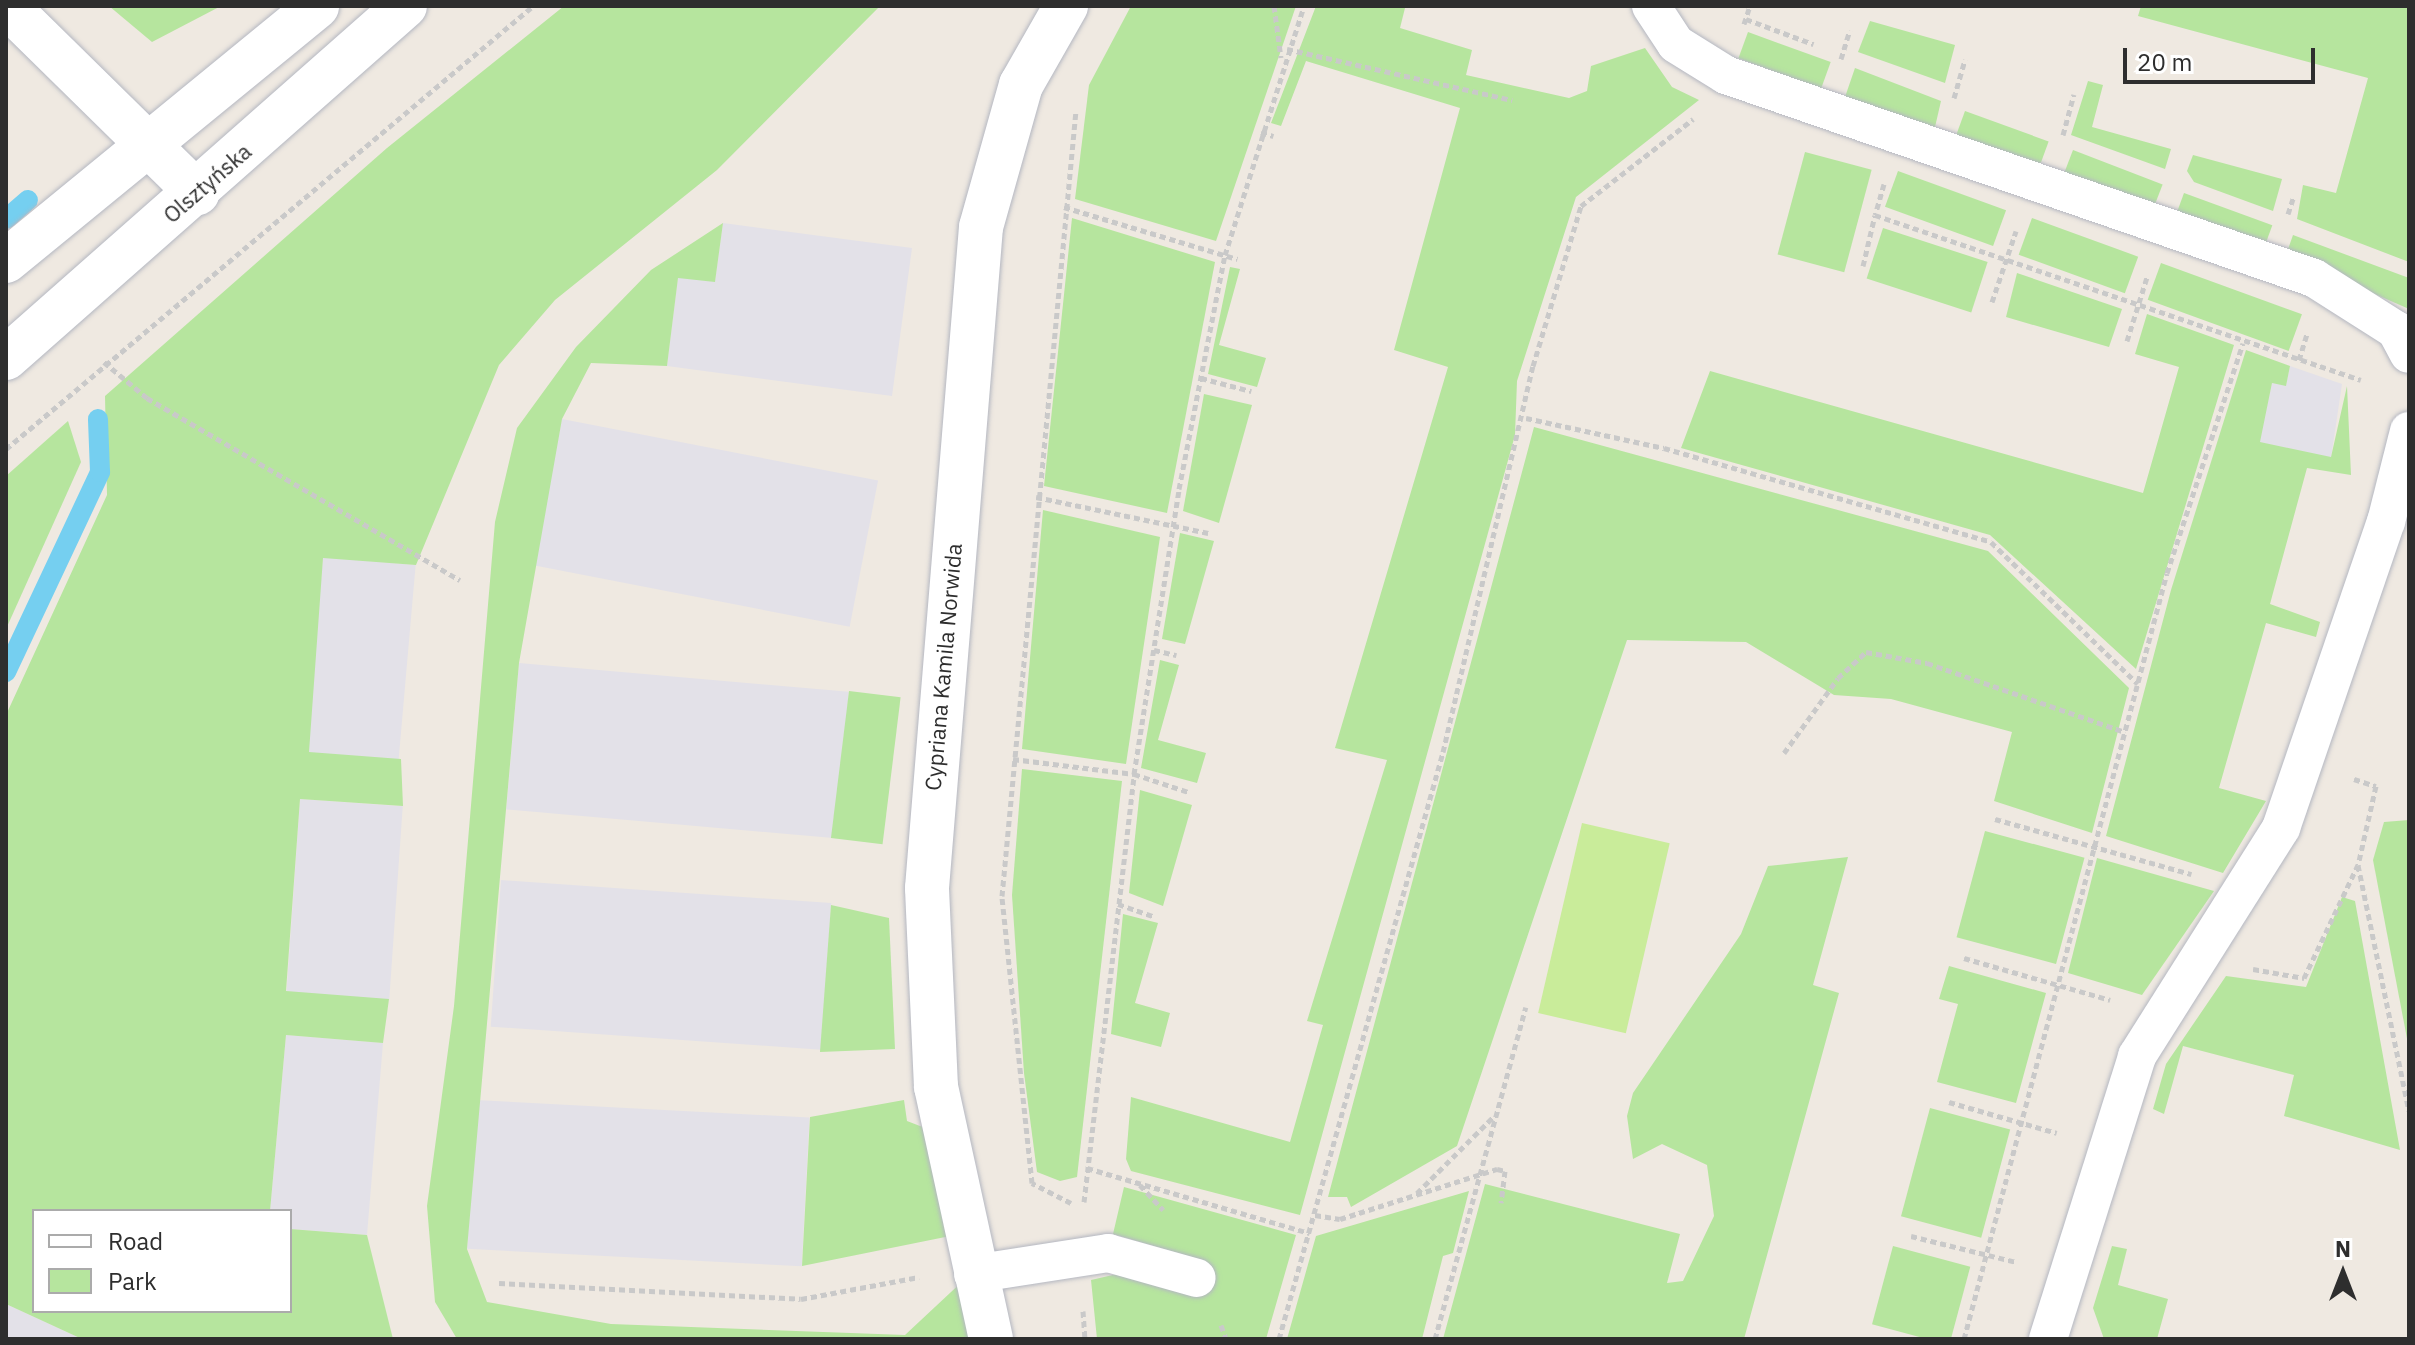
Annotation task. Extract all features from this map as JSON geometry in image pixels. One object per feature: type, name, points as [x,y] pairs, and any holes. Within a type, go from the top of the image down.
[{"type":"street","points":[[7,6],[149,140],[197,193]]},
{"type":"street","points":[[6,261],[149,140],[317,6]]},
{"type":"street","name":"Olsztyńska","points":[[6,358],[197,193],[405,6]]},
{"type":"street","name":"Cypriana Kamila Norwida","points":[[991,1339],[973,1274],[935,1072],[927,888],[942,667],[981,227],[1021,85],[1066,6]]},
{"type":"lane","points":[[1651,6],[1676,44],[1726,75],[2314,278],[2396,330],[2409,354]]},
{"type":"lane","points":[[2048,1339],[2137,1056],[2281,828],[2386,522],[2409,431]]},
{"type":"lane","points":[[973,1274],[1108,1253],[1197,1278]]},
{"type":"path","points":[[6,449],[104,362],[533,6]]},
{"type":"path","points":[[1274,6],[1281,63]]},
{"type":"path","points":[[1077,105],[1036,497],[1002,896],[1032,1183],[1083,1209],[1134,774],[1174,524],[1225,255],[1281,63],[1304,6]]},
{"type":"path","points":[[1279,1339],[1315,1215],[1526,418],[1533,366],[1581,206],[1710,106],[1726,75],[1750,6]]},
{"type":"path","points":[[1287,49],[1512,100]]},
{"type":"path","points":[[1261,132],[1273,136]]},
{"type":"path","points":[[1863,266],[1888,169]]},
{"type":"path","points":[[1992,302],[2032,181]]},
{"type":"path","points":[[1064,207],[1237,259]]},
{"type":"path","points":[[1875,215],[2243,343],[2362,380],[2374,378]]},
{"type":"path","points":[[1964,1339],[2138,684],[2243,343]]},
{"type":"path","points":[[104,362],[147,398],[460,580]]},
{"type":"path","points":[[1201,378],[1251,391]]},
{"type":"path","points":[[1526,418],[1664,448],[1991,542],[2138,684]]},
{"type":"path","points":[[1036,497],[1208,533]]},
{"type":"path","points":[[1154,650],[1176,655]]},
{"type":"path","points":[[1784,753],[1838,678],[1866,652],[1927,663],[2125,732]]},
{"type":"path","points":[[1013,759],[1134,774],[1188,792]]},
{"type":"path","points":[[2248,968],[2304,978],[2358,865],[2376,786],[2302,767]]},
{"type":"path","points":[[1995,819],[2243,890]]},
{"type":"path","points":[[2358,865],[2409,1111]]},
{"type":"path","points":[[1118,904],[1153,916]]},
{"type":"path","points":[[1964,958],[2165,1014]]},
{"type":"path","points":[[1435,1339],[1526,1007]]},
{"type":"path","points":[[1949,1102],[2108,1146]]},
{"type":"path","points":[[1413,1197],[1497,1113]]},
{"type":"path","points":[[1087,1168],[1310,1233]]},
{"type":"path","points":[[1315,1215],[1340,1219],[1505,1171],[1501,1203]]},
{"type":"path","points":[[1911,1236],[2067,1275]]},
{"type":"path","points":[[499,1283],[801,1299],[973,1274]]},
{"type":"shaded area","points":[[723,223],[912,248],[892,396],[667,366],[678,277],[715,281]]},
{"type":"shaded area","points":[[2290,366],[2342,384],[2331,458],[2259,442],[2272,383],[2286,385]]},
{"type":"shaded area","points":[[562,419],[878,480],[850,627],[534,565]]},
{"type":"shaded area","points":[[323,557],[416,565],[399,760],[306,752]]},
{"type":"shaded area","points":[[519,663],[849,692],[836,838],[506,809]]},
{"type":"shaded area","points":[[300,799],[403,806],[389,1000],[286,993]]},
{"type":"shaded area","points":[[501,880],[831,903],[821,1050],[491,1027]]},
{"type":"shaded area","points":[[286,1035],[383,1043],[367,1235],[292,1229],[292,1209],[270,1209]]},
{"type":"shaded area","points":[[475,1100],[810,1118],[802,1266],[467,1249]]},
{"type":"shaded area","points":[[6,1304],[82,1339],[6,1339]]},
{"type":"green space","points":[[109,6],[221,6],[152,42]]},
{"type":"green space","points":[[564,6],[880,6],[717,170],[555,300],[499,365],[416,565],[323,558],[309,752],[401,759],[403,806],[300,799],[286,991],[389,999],[383,1043],[286,1035],[270,1209],[32,1209],[32,1313],[292,1313],[292,1229],[367,1235],[393,1339],[82,1339],[6,1304],[6,715],[107,495],[105,396],[387,148]]},
{"type":"green space","points":[[1131,6],[1296,6],[1216,241],[1075,199],[1089,85]]},
{"type":"green space","points":[[1316,6],[1405,8],[1400,28],[1472,50],[1466,75],[1569,98],[1587,91],[1591,66],[1645,48],[1672,87],[1699,100],[1576,197],[1517,381],[1515,435],[1300,1215],[1131,1171],[1126,1159],[1131,1097],[1290,1142],[1323,1025],[1307,1021],[1387,760],[1335,748],[1448,367],[1394,350],[1460,108],[1306,61],[1281,126],[1271,123]]},
{"type":"green space","points":[[2141,6],[2409,6],[2409,262],[2297,219],[2303,185],[2336,193],[2368,78],[2138,16]]},
{"type":"green space","points":[[1870,21],[1955,45],[1945,83],[1858,52]]},
{"type":"green space","points":[[1748,32],[1831,62],[1821,88],[1738,58]]},
{"type":"green space","points":[[1855,68],[1941,101],[1935,127],[1845,97]]},
{"type":"green space","points":[[2088,81],[2103,85],[2092,127],[2171,149],[2165,169],[2071,135]]},
{"type":"green space","points":[[1965,111],[2049,141],[2039,167],[1956,136]]},
{"type":"green space","points":[[2073,150],[2163,184],[2153,210],[2063,175]]},
{"type":"green space","points":[[1805,152],[1872,170],[1844,272],[1778,254]]},
{"type":"green space","points":[[2193,155],[2282,179],[2273,211],[2194,182],[2187,171]]},
{"type":"green space","points":[[1898,171],[2006,210],[1993,246],[1885,207]]},
{"type":"green space","points":[[2184,193],[2272,225],[2264,247],[2176,215]]},
{"type":"green space","points":[[1072,218],[1215,262],[1167,513],[1044,486]]},
{"type":"green space","points":[[2032,218],[2138,257],[2125,293],[2019,255]]},
{"type":"green space","points":[[723,223],[715,282],[678,278],[667,366],[591,363],[562,419],[519,663],[467,1249],[487,1302],[611,1324],[905,1335],[966,1278],[1004,1339],[457,1339],[435,1302],[427,1206],[454,1006],[495,522],[517,428],[576,347],[651,270]]},
{"type":"green space","points":[[1883,228],[1988,262],[1971,312],[1867,278]]},
{"type":"green space","points":[[2293,235],[2409,278],[2409,309],[2286,255]]},
{"type":"green space","points":[[2161,263],[2302,314],[2289,351],[2148,300]]},
{"type":"green space","points":[[1230,267],[1240,269],[1219,345],[1266,358],[1257,387],[1208,374]]},
{"type":"green space","points":[[2017,273],[2122,309],[2109,347],[2006,317]]},
{"type":"green space","points":[[2147,314],[2234,345],[2136,669],[1990,535],[1681,448],[1710,371],[2143,493],[2179,367],[2135,354]]},
{"type":"green space","points":[[2246,350],[2290,366],[2286,386],[2272,383],[2260,442],[2331,457],[2347,386],[2351,475],[2307,468],[2270,604],[2320,622],[2316,637],[2266,623],[2219,788],[2266,801],[2223,873],[2106,836],[2171,590]]},
{"type":"green space","points":[[1204,394],[1252,405],[1219,523],[1183,511]]},
{"type":"green space","points":[[68,421],[81,462],[6,629],[6,476]]},
{"type":"green space","points":[[1534,427],[1988,551],[2129,688],[2092,833],[1994,801],[2012,732],[1891,699],[1834,695],[1746,642],[1627,640],[1457,1146],[1351,1207],[1347,1197],[1328,1197]]},
{"type":"green space","points":[[1043,510],[1160,537],[1126,764],[1022,749]]},
{"type":"green space","points":[[1180,533],[1214,541],[1185,644],[1162,639]]},
{"type":"green space","points":[[1160,660],[1179,665],[1158,740],[1206,753],[1197,783],[1141,768]]},
{"type":"green space","points":[[849,691],[901,697],[883,844],[831,838]]},
{"type":"green space","points":[[1022,769],[1122,781],[1077,1177],[1060,1181],[1037,1172],[1024,1073],[1012,895]]},
{"type":"green space","points":[[1140,790],[1192,805],[1163,906],[1129,893]]},
{"type":"green space","points":[[2409,820],[2409,1049],[2373,860],[2384,822]]},
{"type":"green space","points":[[1582,823],[1670,843],[1626,1033],[1538,1013]]},
{"type":"green space","points":[[1985,831],[2084,858],[2056,964],[1957,937]]},
{"type":"green space","points":[[1848,857],[1813,985],[1839,993],[1744,1339],[1443,1339],[1485,1184],[1680,1234],[1667,1283],[1683,1281],[1714,1216],[1707,1165],[1662,1144],[1633,1159],[1627,1116],[1633,1093],[1741,934],[1768,866]]},
{"type":"green space","points":[[2097,858],[2214,891],[2142,995],[2068,973]]},
{"type":"green space","points":[[2342,897],[2355,901],[2400,1150],[2284,1116],[2294,1075],[2183,1046],[2164,1114],[2153,1109],[2166,1064],[2226,976],[2306,987]]},
{"type":"green space","points":[[831,905],[889,918],[895,1049],[820,1052]]},
{"type":"green space","points":[[1123,914],[1158,923],[1135,1003],[1170,1013],[1161,1047],[1111,1034]]},
{"type":"green space","points":[[1949,966],[2046,993],[2016,1103],[1937,1082],[1958,1004],[1939,999]]},
{"type":"green space","points":[[904,1100],[907,1121],[959,1141],[970,1232],[802,1266],[810,1117]]},
{"type":"green space","points":[[1930,1108],[2010,1129],[1981,1238],[1901,1216]]},
{"type":"green space","points":[[1124,1187],[1296,1235],[1266,1339],[1097,1339],[1091,1280],[1191,1257],[1113,1234]]},
{"type":"green space","points":[[1469,1191],[1453,1253],[1443,1256],[1422,1339],[1287,1339],[1316,1236]]},
{"type":"green space","points":[[1893,1246],[1970,1267],[1951,1339],[1927,1339],[1872,1324]]},
{"type":"green space","points":[[2112,1246],[2127,1249],[2118,1285],[2168,1299],[2157,1339],[2104,1339],[2093,1308]]},
{"type":"waterway","points":[[6,219],[28,200]]},
{"type":"waterway","points":[[6,672],[100,472],[98,419]]}]
